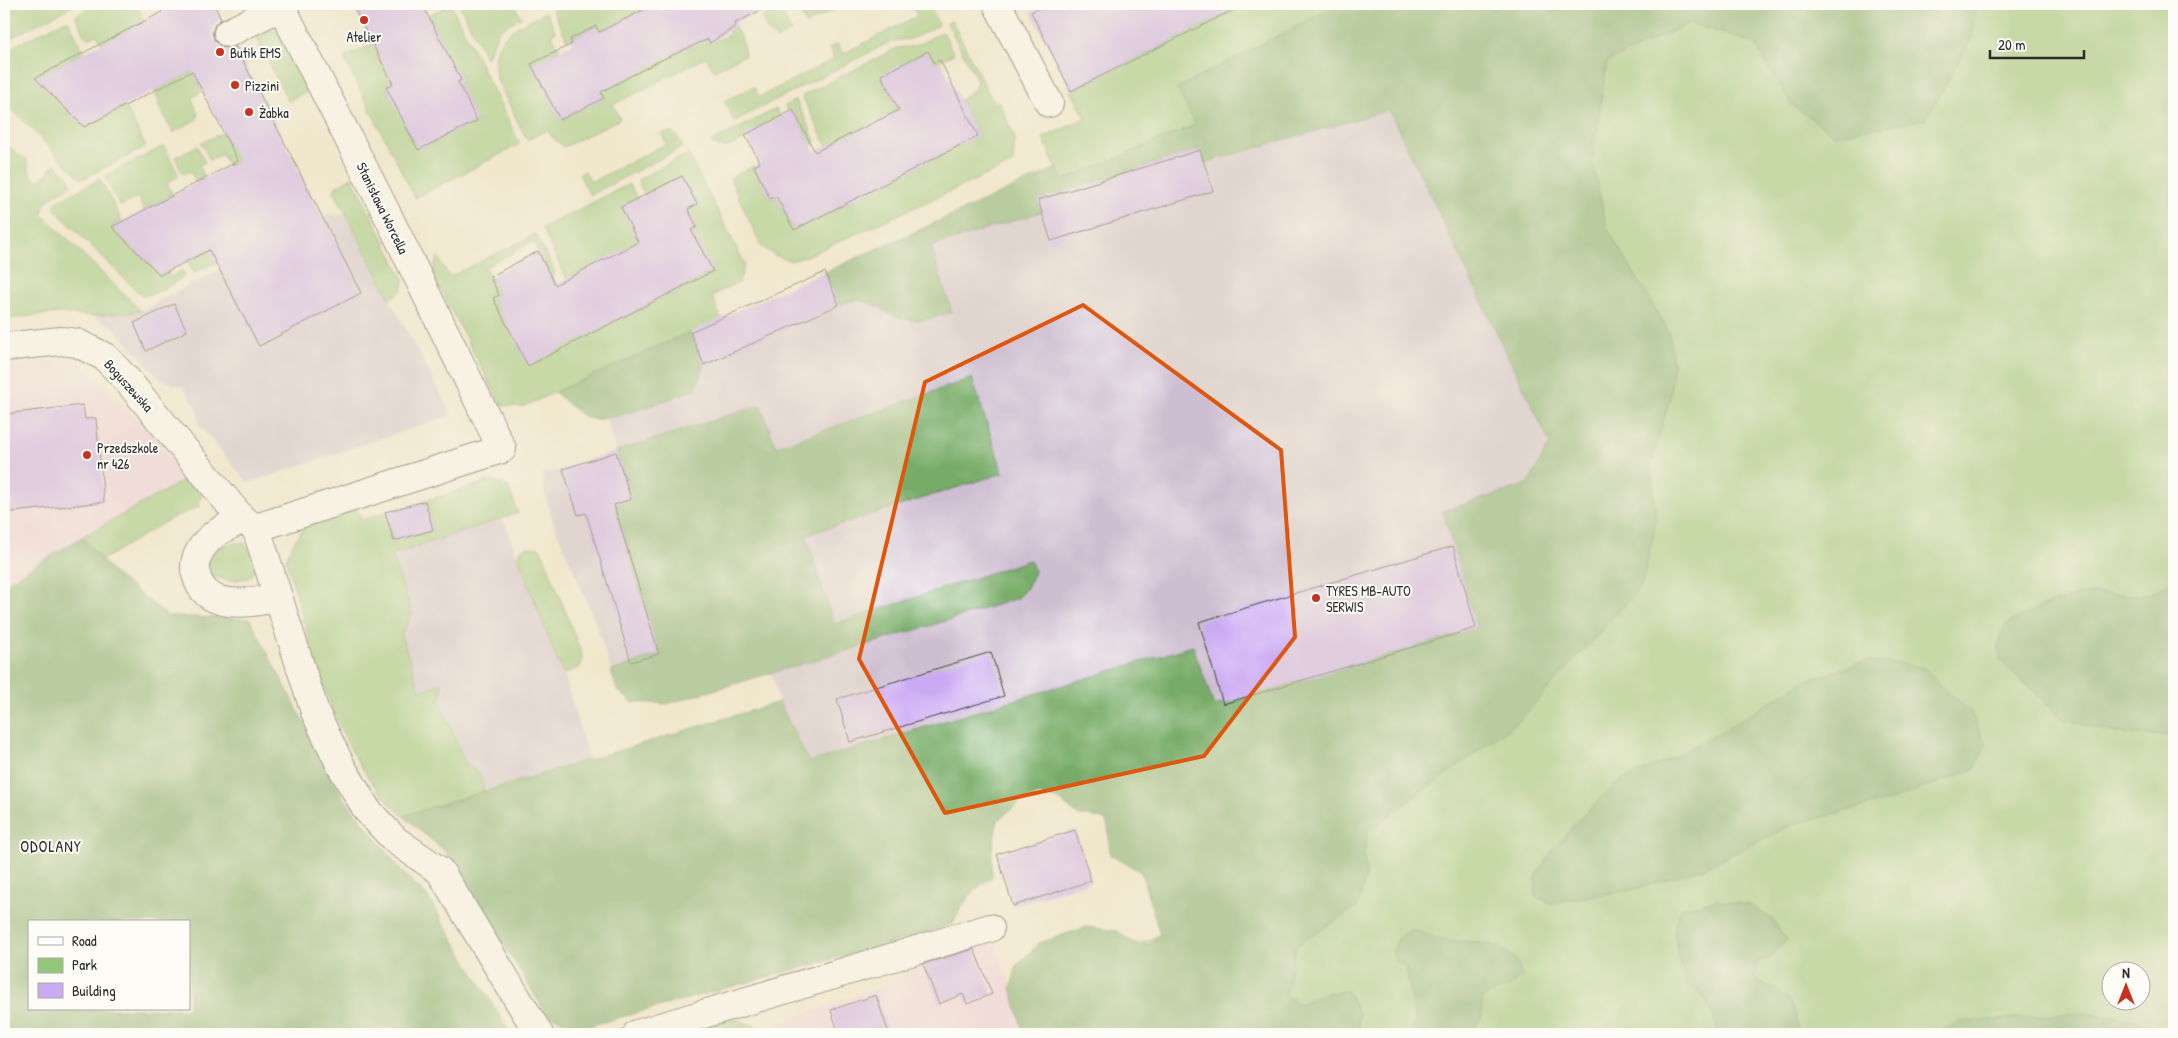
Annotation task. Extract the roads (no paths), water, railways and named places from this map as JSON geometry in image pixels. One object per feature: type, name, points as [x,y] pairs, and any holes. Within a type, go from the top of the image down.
[{"type":"street","points":[[996,4],[1049,103]]},
{"type":"street","points":[[228,33],[281,5]]},
{"type":"street","name":"Stanisława Worcella","points":[[249,523],[502,449],[386,212],[281,5]]},
{"type":"street","name":"Boguszewska","points":[[4,346],[61,341],[77,343],[105,357],[127,380],[249,523]]},
{"type":"street","points":[[278,598],[252,603],[231,602],[212,597],[199,586],[194,569],[199,551],[210,538],[249,523],[278,598],[315,712],[341,766],[367,810],[395,840],[440,871],[540,1034]]},
{"type":"street","points":[[637,1034],[990,928]]},
{"type":"place","name":"Atelier","points":[[364,20]]},
{"type":"place","name":"Butik EMS","points":[[220,52]]},
{"type":"place","name":"Pizzini","points":[[235,85]]},
{"type":"place","name":"Żabka","points":[[249,112]]},
{"type":"place","name":"Przedszkole nr 426","points":[[87,455]]},
{"type":"place","name":"TYRES MB-AUTO SERWIS","points":[[1316,598]]},
{"type":"district","name":"ODOLANY","points":[[51,846]]}]
